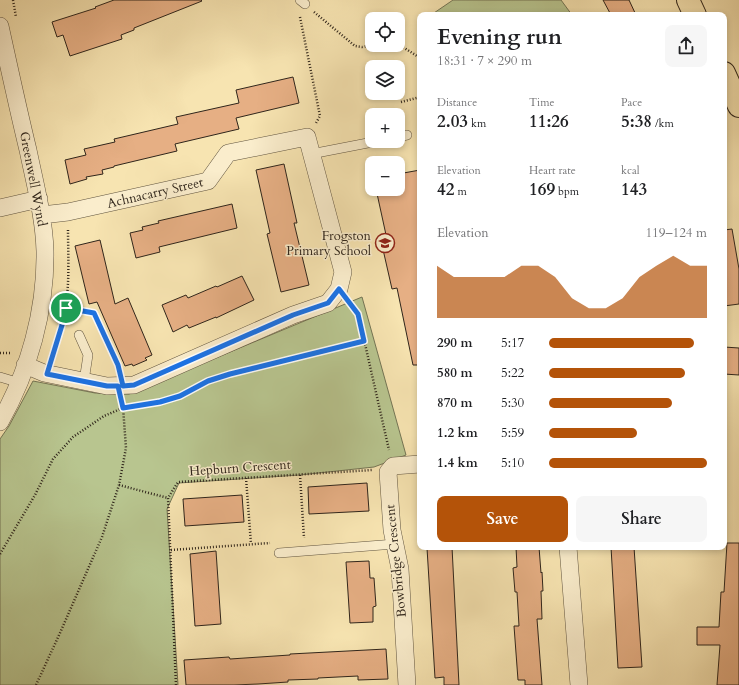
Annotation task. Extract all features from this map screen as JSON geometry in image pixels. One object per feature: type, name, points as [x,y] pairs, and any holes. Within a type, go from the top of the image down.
[{"type":"main road","points":[[688,0],[694,12]]},
{"type":"main road","points":[[727,80],[739,106]]},
{"type":"street","name":"Greenwell Wynd","points":[[0,422],[10,405],[20,382],[39,319],[43,289],[45,252],[40,207],[1,35]]},
{"type":"street","points":[[25,365],[47,374],[107,386],[134,385],[286,318],[328,303],[339,289],[343,272],[307,137]]},
{"type":"street","name":"Achnacarry Street","points":[[0,208],[40,207],[68,212],[208,181],[228,153],[307,137]]},
{"type":"street","points":[[391,469],[417,465]]},
{"type":"street","name":"Bowbridge Crescent","points":[[391,469],[392,530],[400,569],[407,685]]},
{"type":"street","points":[[568,550],[579,685]]},
{"type":"lane","points":[[311,154],[365,144]]},
{"type":"lane","points":[[79,335],[88,356],[84,381]]},
{"type":"lane","points":[[0,377],[20,382]]},
{"type":"lane","points":[[279,553],[394,544]]},
{"type":"path","points":[[302,2],[355,46],[365,46]]},
{"type":"path","points":[[299,16],[320,116],[307,137]]},
{"type":"path","points":[[405,48],[417,56]]},
{"type":"path","points":[[401,102],[417,98]]},
{"type":"path","points":[[47,374],[66,308],[69,273],[68,212]]},
{"type":"path","points":[[339,289],[358,314],[391,469]]},
{"type":"path","points":[[36,685],[102,537],[119,485],[126,448],[118,365],[94,313],[66,308]]},
{"type":"path","points":[[0,554],[35,495],[53,459],[73,437],[104,416],[123,408],[160,402],[180,396],[208,381],[230,374],[364,341]]},
{"type":"path","name":"Hepburn Crescent","points":[[168,498],[178,482],[391,469]]},
{"type":"path","points":[[300,475],[305,551]]},
{"type":"path","points":[[246,478],[251,544]]},
{"type":"path","points":[[119,485],[168,498],[176,685]]},
{"type":"path","points":[[171,550],[272,542]]},
{"type":"green space","points":[[453,0],[561,0],[570,12],[435,12]]},
{"type":"green space","points":[[362,297],[406,455],[374,467],[300,475],[179,483],[167,509],[178,685],[0,685],[0,439],[9,426],[33,381],[95,393],[129,394]]},
{"type":"building","points":[[114,0],[202,1],[134,28],[134,30],[121,35],[122,39],[70,56],[63,35],[57,37],[52,22],[96,8],[95,7]]},
{"type":"building","points":[[603,0],[629,0],[635,12],[609,12]]},
{"type":"building","points":[[293,77],[299,103],[236,118],[239,129],[175,144],[177,151],[114,166],[102,170],[103,174],[86,177],[87,179],[70,184],[65,160],[86,155],[84,149],[115,142],[114,139],[178,124],[176,117],[239,103],[236,90]]},
{"type":"building","points":[[284,164],[297,223],[294,223],[309,285],[281,292],[267,234],[270,233],[256,170]]},
{"type":"building","points":[[417,171],[417,365],[413,365],[397,288],[392,289],[382,245],[388,244],[378,196],[405,196],[405,173]]},
{"type":"building","points":[[232,204],[237,228],[159,247],[160,252],[136,258],[130,233],[143,230],[142,227],[159,223],[158,221]]},
{"type":"building","points":[[732,229],[739,269],[739,304],[727,306],[727,230]]},
{"type":"building","points":[[100,240],[115,304],[128,298],[152,355],[145,358],[147,360],[133,366],[132,364],[125,366],[97,302],[89,304],[75,246]]},
{"type":"building","points":[[242,276],[254,300],[216,318],[189,328],[187,325],[173,332],[162,305],[186,295],[188,298]]},
{"type":"building","points":[[727,347],[739,348],[739,375],[727,374]]},
{"type":"building","points":[[367,483],[369,511],[309,514],[308,487]]},
{"type":"building","points":[[242,495],[244,522],[185,526],[183,499]]},
{"type":"building","points":[[727,543],[739,543],[739,685],[717,685],[720,645],[697,645],[697,627],[719,627],[721,592],[724,592]]},
{"type":"building","points":[[427,550],[452,550],[459,685],[444,685],[444,677],[435,678]]},
{"type":"building","points":[[516,550],[539,550],[543,591],[541,591],[542,619],[537,619],[542,685],[525,685],[525,680],[518,680],[514,626],[519,626],[517,592],[515,592],[513,568],[517,567]]},
{"type":"building","points":[[611,550],[634,550],[642,667],[618,668]]},
{"type":"building","points":[[216,551],[221,624],[195,626],[190,554]]},
{"type":"building","points":[[369,561],[370,578],[374,578],[376,606],[373,607],[373,622],[350,623],[346,562]]},
{"type":"building","points":[[386,649],[388,679],[358,680],[358,676],[288,680],[288,682],[258,684],[186,685],[184,660],[229,657],[230,659]]},
{"type":"place","name":"Frogston Primary School","points":[[385,243]]},
{"type":"route","points":[[339,289],[358,314],[364,341],[230,374],[208,381],[180,396],[160,402],[123,408],[118,386],[107,386],[47,374],[66,308],[94,313],[118,365],[123,386],[134,385],[293,315],[328,303],[339,289]]}]
